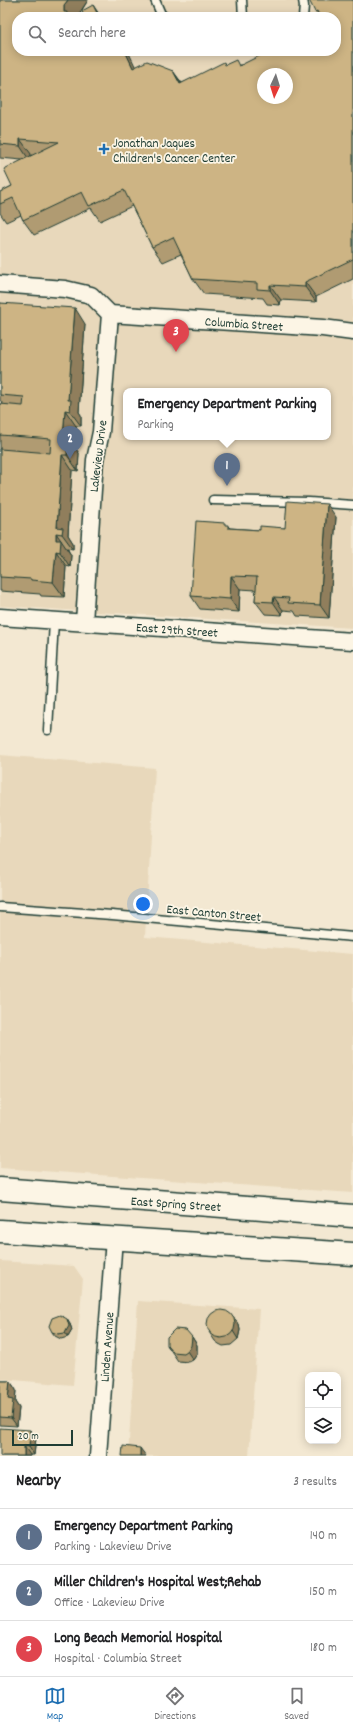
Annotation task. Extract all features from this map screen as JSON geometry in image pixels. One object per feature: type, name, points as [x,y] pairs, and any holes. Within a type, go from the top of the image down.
[{"type":"main road","name":"East Spring Street","points":[[0,1189],[353,1216]]},
{"type":"main road","points":[[0,1231],[353,1254]]},
{"type":"street","points":[[0,284],[65,289],[91,295],[110,314]]},
{"type":"street","name":"Columbia Street","points":[[110,314],[323,328],[353,332]]},
{"type":"street","name":"Lakeview Drive","points":[[84,622],[95,460],[101,432],[110,314]]},
{"type":"street","name":"East 29th Street","points":[[0,617],[353,637]]},
{"type":"street","name":"Linden Avenue","points":[[98,1456],[114,1238]]},
{"type":"lane","points":[[155,0],[161,12]]},
{"type":"lane","points":[[242,0],[243,12]]},
{"type":"lane","points":[[303,0],[303,12]]},
{"type":"lane","points":[[213,500],[309,502],[353,506]]},
{"type":"lane","points":[[48,730],[54,620]]},
{"type":"lane","name":"East Canton Street","points":[[0,907],[112,915],[353,937]]},
{"type":"shaded area","points":[[0,0],[353,0],[353,628],[0,606]]},
{"type":"shaded area","points":[[0,755],[155,768],[145,937],[353,954],[353,1193],[0,1168]]},
{"type":"shaded area","points":[[0,1261],[74,1266],[83,1279],[73,1385],[0,1379]]},
{"type":"shaded area","points":[[138,1301],[259,1309],[249,1456],[128,1456]]},
{"type":"building","points":[[0,0],[68,0],[64,5],[64,12],[12,12],[12,56],[127,56],[133,68],[147,61],[173,71],[180,84],[224,62],[225,65],[236,60],[239,66],[259,56],[341,56],[341,12],[315,12],[309,0],[353,0],[353,259],[305,282],[305,287],[270,285],[270,290],[257,289],[257,283],[193,279],[173,237],[152,247],[124,190],[89,206],[82,192],[23,220],[13,198],[0,204],[0,192],[12,186],[4,169],[59,142],[20,139],[20,146],[0,144]]},
{"type":"building","points":[[93,5],[96,12],[82,12]]},
{"type":"building","points":[[0,303],[75,308],[68,400],[71,400],[70,411],[65,410],[63,438],[68,438],[67,455],[62,455],[57,527],[63,528],[62,534],[56,533],[56,540],[61,540],[60,552],[56,551],[53,582],[0,577],[0,449],[50,453],[51,439],[0,435],[0,404],[23,406],[24,397],[0,395]]},
{"type":"building","points":[[287,501],[327,504],[320,605],[288,603],[289,598],[274,597],[273,602],[255,601],[257,577],[231,576],[230,599],[191,596],[196,521],[225,523],[225,525],[228,525],[228,528],[260,530],[260,526],[285,528]]},
{"type":"building","points":[[221,1310],[231,1314],[235,1324],[231,1334],[221,1338],[211,1334],[207,1324],[211,1314]]},
{"type":"building","points":[[60,1315],[67,1319],[69,1326],[65,1333],[58,1334],[52,1332],[49,1326],[52,1318]]},
{"type":"building","points":[[175,1329],[186,1330],[192,1337],[191,1346],[184,1353],[173,1352],[167,1345],[167,1337]]},
{"type":"building","points":[[0,1381],[10,1381],[8,1399],[13,1400],[11,1418],[0,1417]]},
{"type":"building","points":[[0,1428],[30,1430],[29,1447],[24,1446],[24,1456],[0,1456]]},
{"type":"building","points":[[123,1446],[140,1448],[140,1456],[122,1456]]},
{"type":"place","name":"Jonathan Jaques Children's Cancer Center","points":[[104,149]]},
{"type":"place","name":"Long Beach Memorial Hospital","points":[[176,352]]},
{"type":"place","name":"Miller Children's Hospital West;Rehab","points":[[70,459]]},
{"type":"place","name":"Emergency Department Parking","points":[[227,486]]}]
